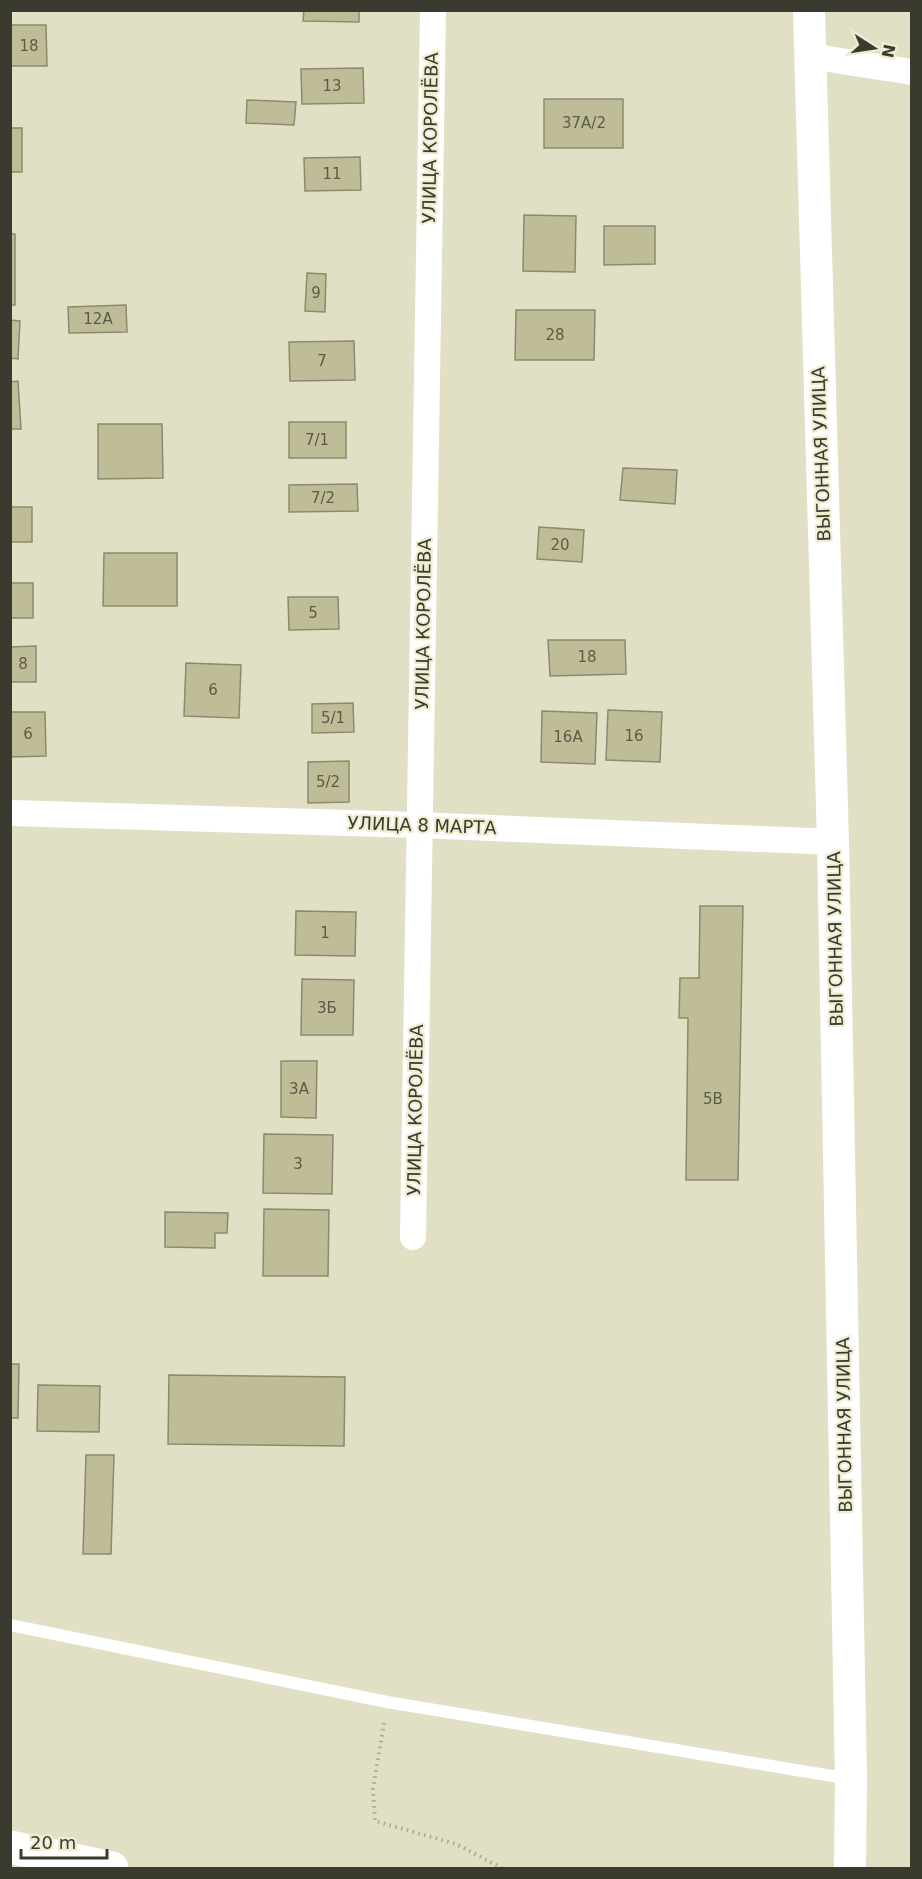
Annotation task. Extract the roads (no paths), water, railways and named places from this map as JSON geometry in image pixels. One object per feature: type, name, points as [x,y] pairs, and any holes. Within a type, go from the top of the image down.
[{"type":"main road","points":[[10,1847],[112,1869]]},
{"type":"street","name":"УЛИЦА КОРОЛЁВА","points":[[413,1238],[433,10]]},
{"type":"street","name":"ВЫГОННАЯ УЛИЦА","points":[[809,10],[833,842],[851,1779],[850,1869]]},
{"type":"street","points":[[809,56],[912,72]]},
{"type":"street","name":"УЛИЦА 8 МАРТА","points":[[10,813],[419,825],[833,842]]},
{"type":"lane","points":[[10,1625],[387,1702],[851,1779]]}]
